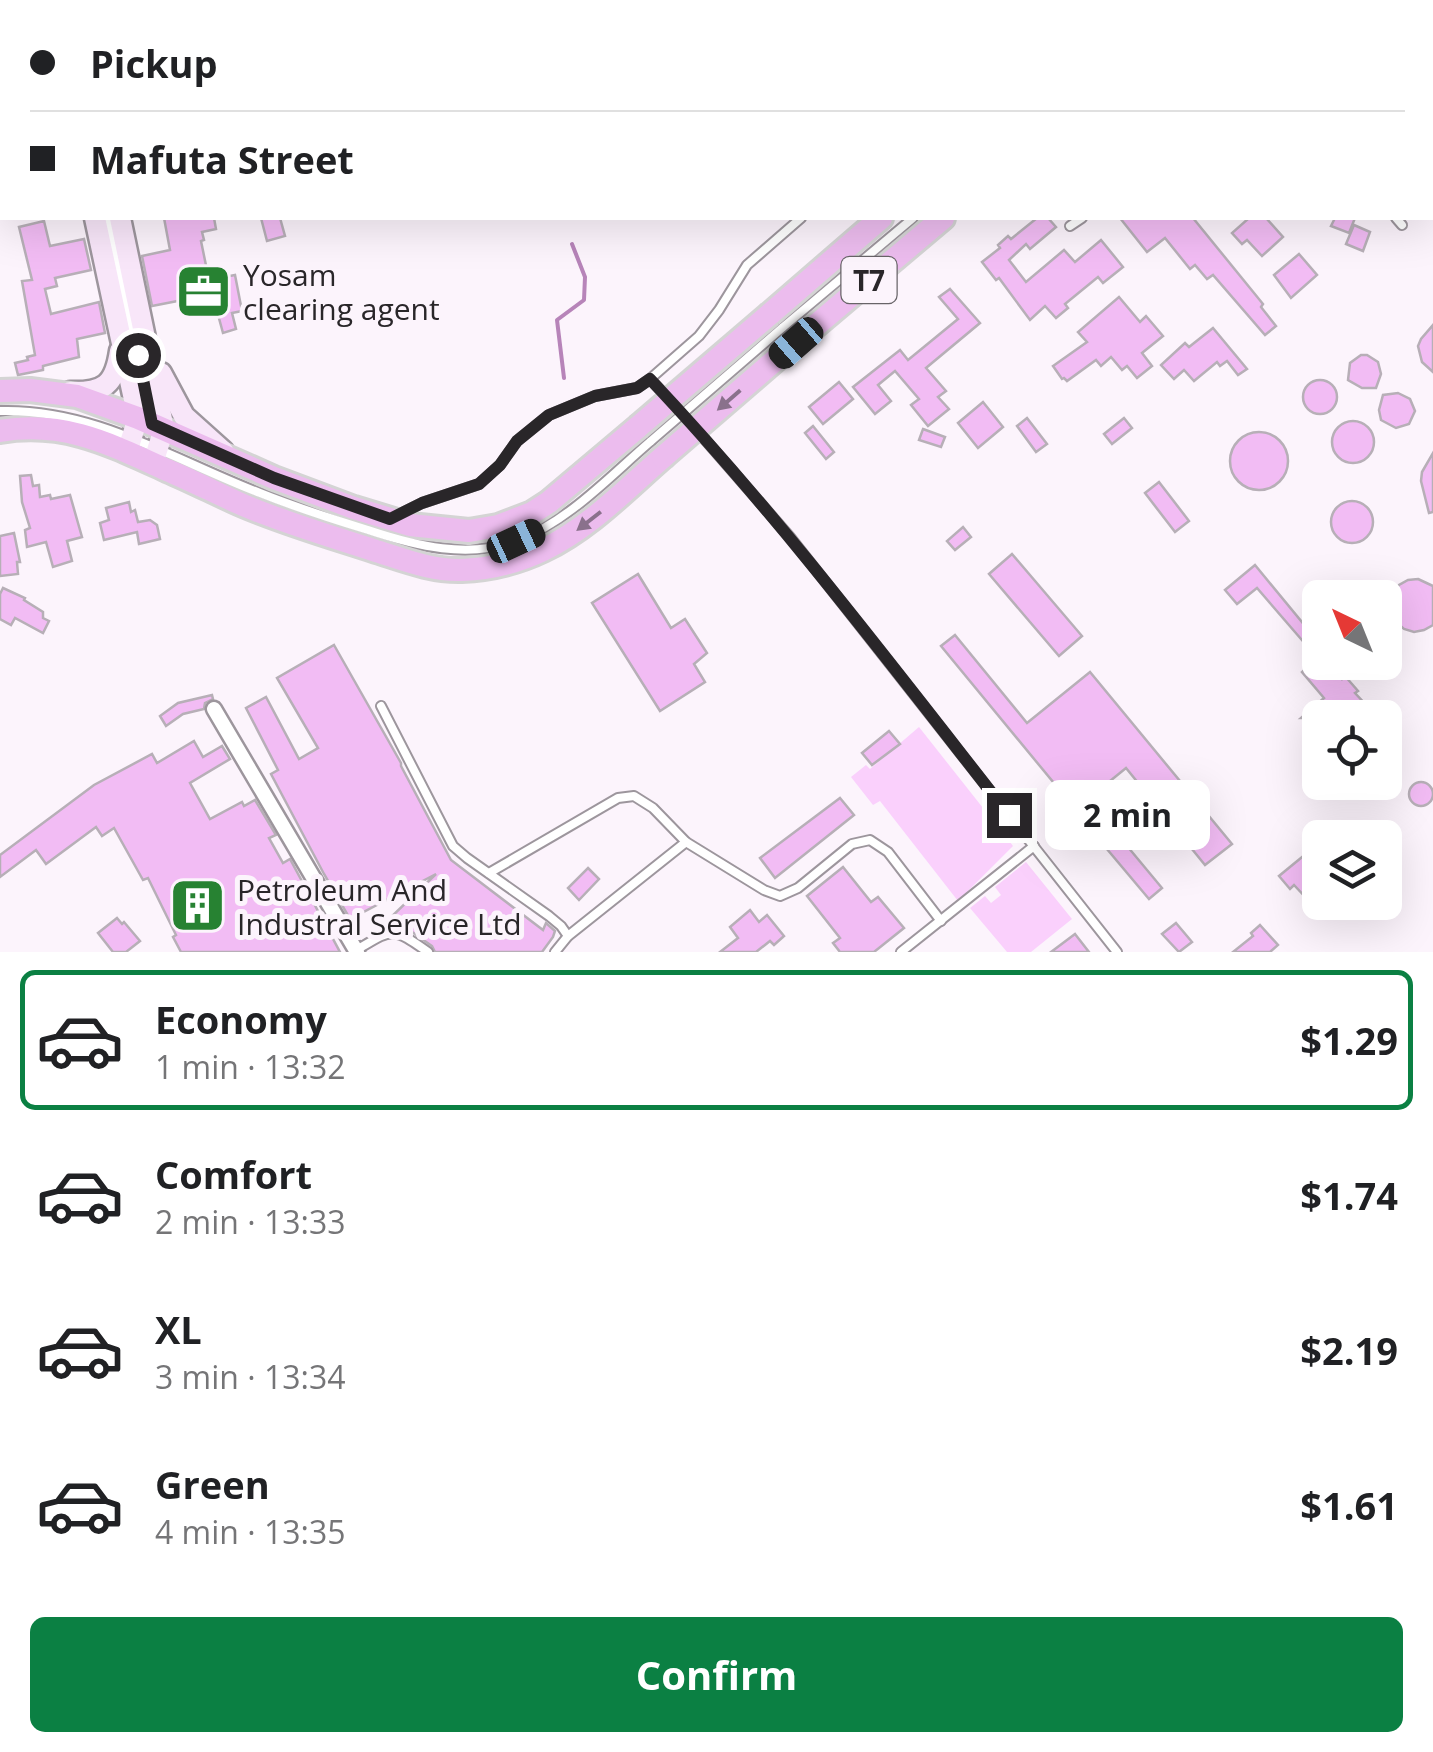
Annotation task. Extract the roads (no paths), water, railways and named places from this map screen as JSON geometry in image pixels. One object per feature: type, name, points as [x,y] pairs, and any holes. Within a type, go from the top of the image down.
[{"type":"highway","name":"T7","points":[[651,442],[783,328],[879,220]]},
{"type":"highway","name":"T7","points":[[10,429],[56,428],[86,436],[146,440],[259,492],[341,522],[437,568],[489,568],[542,550],[573,533],[651,442],[783,328],[940,220]]},
{"type":"highway","points":[[0,392],[42,391],[77,396],[146,440],[233,458],[259,492],[341,522],[390,519],[430,529],[468,531],[514,520],[549,502],[580,478],[651,442]]},
{"type":"main road","points":[[95,220],[146,440]]},
{"type":"main road","points":[[120,220],[146,344],[146,440]]},
{"type":"main road","points":[[42,391],[101,389],[112,380],[118,367],[121,340]]},
{"type":"main road","points":[[146,344],[184,416],[233,458]]},
{"type":"street","points":[[214,709],[355,952]]},
{"type":"lane","points":[[0,411],[62,415],[146,440],[108,220]]},
{"type":"lane","points":[[390,519],[422,503],[479,484],[500,465],[517,441],[549,415],[595,396],[637,388],[650,379],[699,336],[720,310],[747,264],[799,220]]},
{"type":"lane","points":[[783,328],[911,220]]},
{"type":"lane","points":[[1070,226],[1079,220]]},
{"type":"lane","points":[[650,379],[790,538],[1117,952]]},
{"type":"lane","points":[[382,706],[453,846],[561,926],[568,936]]},
{"type":"lane","points":[[489,873],[618,798],[634,796],[653,808],[686,842],[780,896],[798,888],[852,844],[870,840],[888,852],[940,920]]},
{"type":"lane","points":[[555,952],[568,936],[686,842]]},
{"type":"lane","points":[[901,952],[1034,846]]},
{"type":"lane","points":[[355,952],[392,932],[405,935],[428,952]]},
{"type":"waterway","points":[[564,378],[557,320],[584,300],[585,277],[572,244]]},
{"type":"place","name":"Yosam clearing agent","points":[[204,291]]},
{"type":"place","name":"Petroleum And Industral Service Ltd","points":[[198,906]]}]
